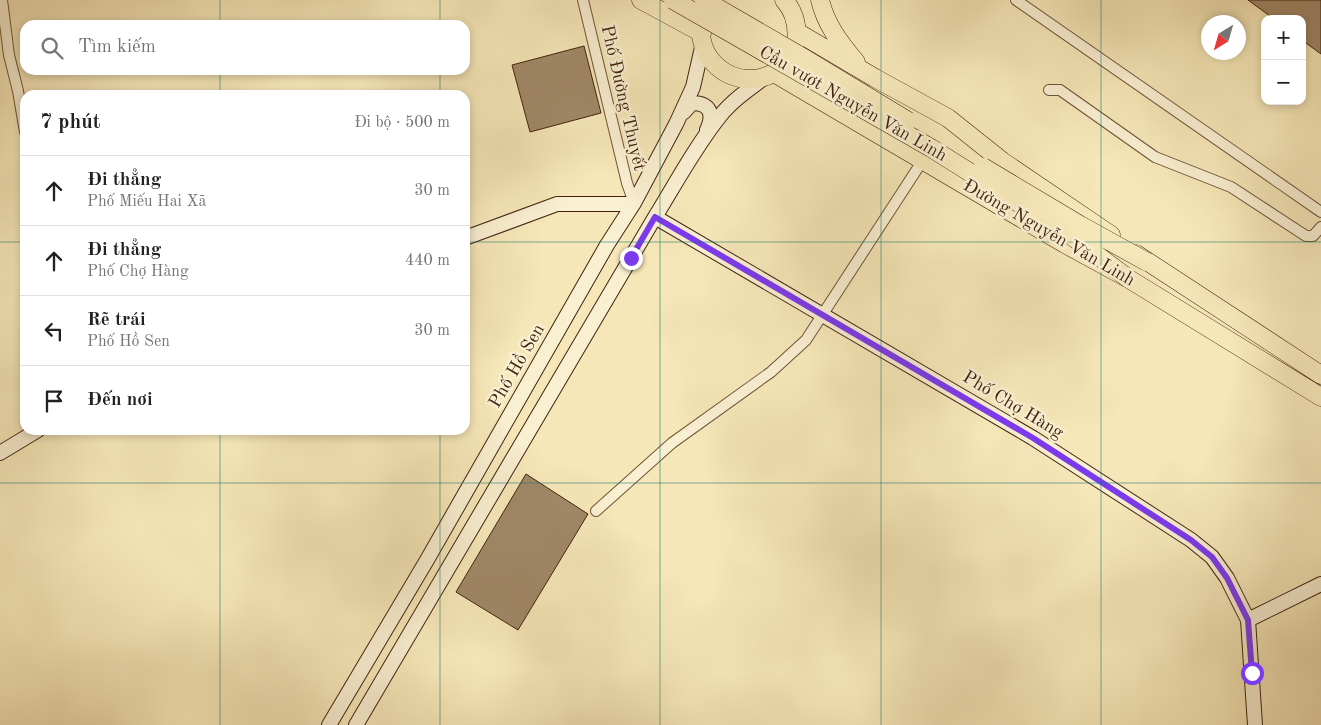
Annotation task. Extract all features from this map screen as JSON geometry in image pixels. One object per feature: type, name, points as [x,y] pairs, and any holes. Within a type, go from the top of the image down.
[{"type":"highway","points":[[641,0],[702,38]]},
{"type":"highway","name":"Cầu vượt Nguyễn Văn Linh","points":[[673,0],[931,148],[1074,237],[1129,279]]},
{"type":"highway","name":"Cầu vượt Nguyễn Văn Linh","points":[[704,0],[804,58],[1080,225],[1147,262]]},
{"type":"highway","points":[[714,0],[703,20],[702,38],[708,56],[716,66],[727,74],[740,79],[753,80],[769,76],[784,66],[796,44],[797,32],[793,13],[784,0]]},
{"type":"highway","points":[[820,0],[823,12],[835,36],[869,74],[851,92],[849,103],[851,113],[858,121]]},
{"type":"highway","name":"Đường Nguyễn Văn Linh","points":[[797,32],[948,118],[1002,161],[1088,219],[1147,262],[1321,375]]},
{"type":"highway","name":"Đường Nguyễn Văn Linh","points":[[769,76],[858,121],[1065,244],[1129,279],[1321,397]]},
{"type":"main road","name":"Phố Hồ Sen","points":[[329,725],[634,203],[694,87],[702,38]]},
{"type":"main road","points":[[356,725],[702,140],[720,114],[738,98],[769,76]]},
{"type":"main road","points":[[676,124],[687,107],[692,103],[700,103],[706,106],[710,110],[712,117],[702,140]]},
{"type":"main road","points":[[470,236],[557,204],[634,203]]},
{"type":"main road","name":"Phố Chợ Hàng","points":[[655,217],[1033,438],[1191,540],[1212,557],[1227,578],[1248,620]]},
{"type":"main road","points":[[0,452],[29,435]]},
{"type":"main road","points":[[1255,725],[1248,620],[1321,584]]},
{"type":"main road","points":[[353,683],[374,694]]},
{"type":"street","points":[[2,0],[9,55],[20,103]]},
{"type":"street","name":"Phố Đường Thuyết","points":[[584,0],[627,183],[634,203]]},
{"type":"street","points":[[1016,0],[1321,212]]},
{"type":"street","points":[[1049,90],[1060,90],[1154,157],[1231,187],[1306,236],[1313,236],[1321,227]]},
{"type":"street","points":[[596,511],[672,443],[772,372],[806,340],[923,160]]},
{"type":"building","points":[[1248,0],[1321,0],[1321,54],[1306,43],[1306,15],[1269,15]]},
{"type":"building","points":[[584,46],[601,113],[530,132],[512,65]]},
{"type":"building","points":[[526,474],[588,514],[518,630],[456,592]]},
{"type":"route","points":[[631,258],[655,217],[1033,438],[1191,540],[1212,557],[1227,578],[1248,620],[1252,673]]}]
